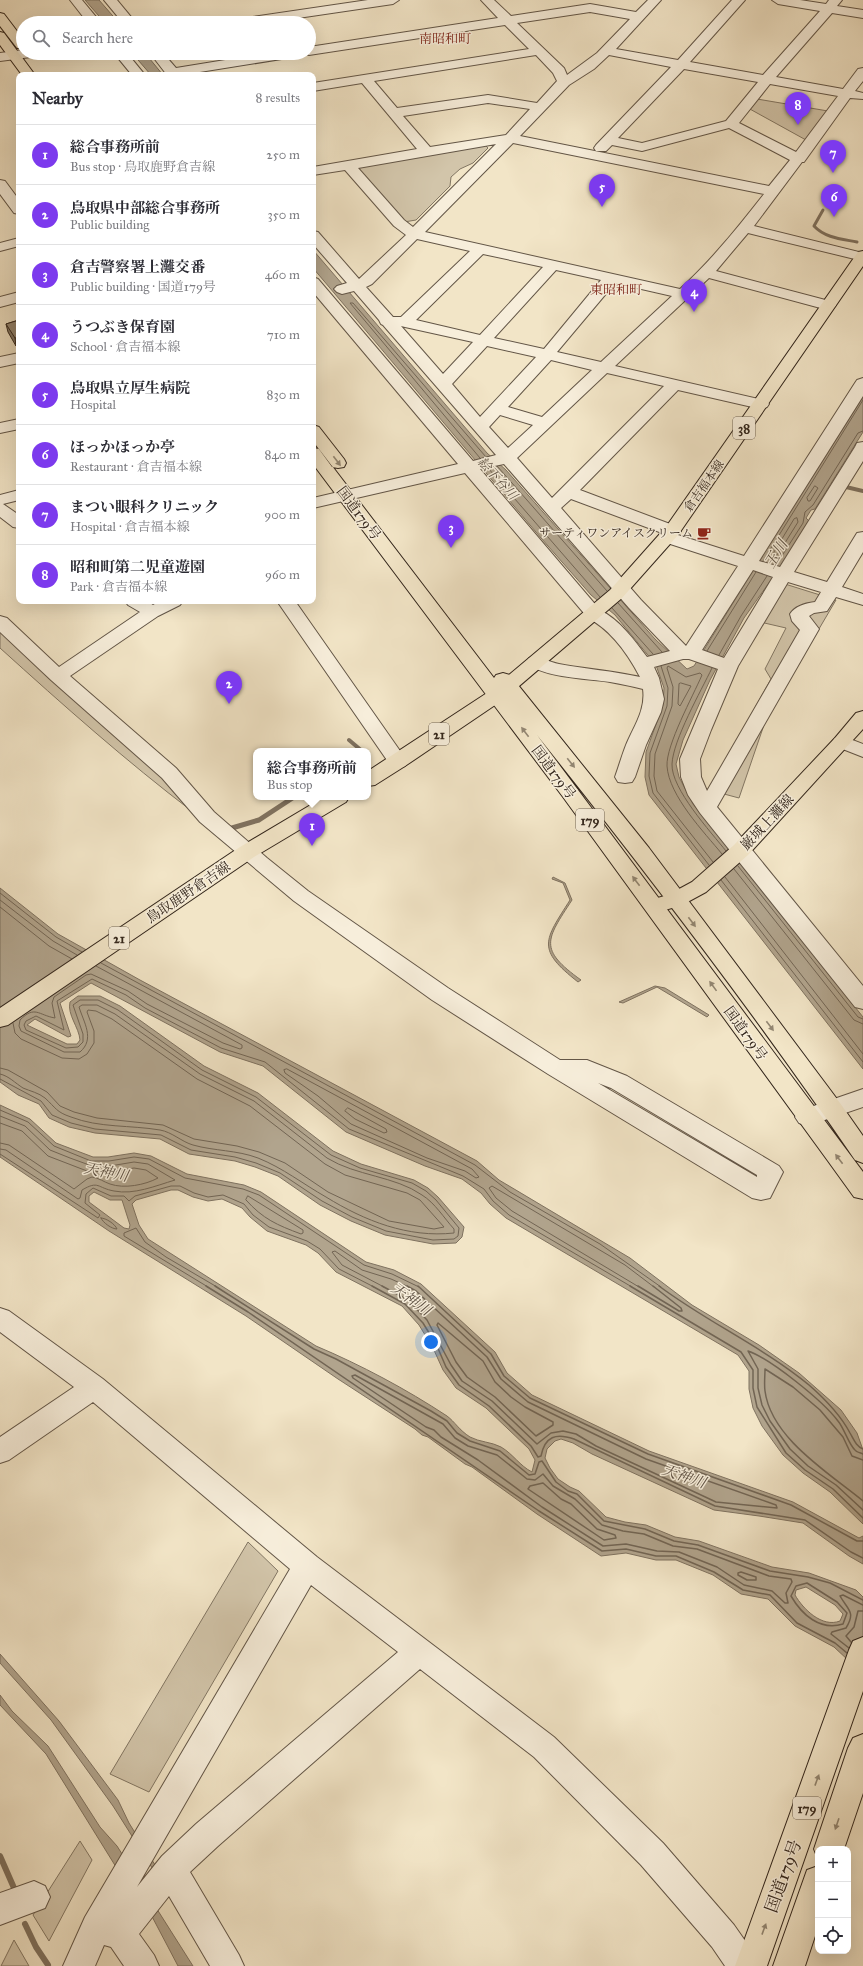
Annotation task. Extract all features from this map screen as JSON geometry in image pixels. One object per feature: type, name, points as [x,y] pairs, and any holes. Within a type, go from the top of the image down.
[{"type":"main road","points":[[0,18],[16,46]]},
{"type":"main road","points":[[0,36],[16,49]]},
{"type":"main road","points":[[25,60],[34,72]]},
{"type":"main road","points":[[30,60],[34,72]]},
{"type":"main road","name":"倉吉福本線","points":[[503,690],[619,591],[670,534],[862,258]]},
{"type":"main road","name":"国道179号","points":[[316,435],[353,494],[503,690],[655,906],[807,1117],[863,1190]]},
{"type":"main road","name":"国道179号","points":[[316,456],[353,494]]},
{"type":"main road","name":"国道179号","points":[[503,690],[642,853],[675,900],[832,1109],[863,1154]]},
{"type":"main road","name":"21","points":[[371,778],[398,762],[503,690]]},
{"type":"main road","name":"巌城上灘線","points":[[655,906],[675,900],[699,887],[740,852],[842,742],[863,717]]},
{"type":"main road","name":"鳥取鹿野倉吉線","points":[[0,1019],[243,855],[334,800]]},
{"type":"main road","name":"国道179号","points":[[751,1966],[863,1650]]},
{"type":"main road","name":"179","points":[[830,1846],[863,1748]]},
{"type":"main road","points":[[789,1966],[818,1882]]},
{"type":"street","points":[[76,0],[89,16]]},
{"type":"street","points":[[110,0],[124,16]]},
{"type":"street","points":[[283,16],[370,2],[393,0]]},
{"type":"street","points":[[487,0],[559,71],[564,82]]},
{"type":"street","points":[[320,291],[352,287],[367,281],[540,108],[564,82],[575,77],[606,50],[637,16],[655,0]]},
{"type":"street","points":[[594,155],[682,63],[739,0]]},
{"type":"street","points":[[778,0],[833,4],[863,14]]},
{"type":"street","points":[[609,140],[642,147],[731,124],[767,79],[833,4]]},
{"type":"street","points":[[316,50],[590,8],[637,16]]},
{"type":"street","points":[[606,50],[863,97]]},
{"type":"street","points":[[316,87],[538,51]]},
{"type":"street","points":[[0,57],[16,52]]},
{"type":"street","points":[[126,60],[136,72]]},
{"type":"street","points":[[162,60],[173,72]]},
{"type":"street","points":[[180,72],[252,60]]},
{"type":"street","points":[[316,502],[503,459],[706,273],[745,228],[863,72]]},
{"type":"street","points":[[365,79],[427,152]]},
{"type":"street","points":[[393,113],[488,99],[540,108]]},
{"type":"street","points":[[731,124],[798,159]]},
{"type":"street","points":[[316,170],[510,138],[772,191]]},
{"type":"street","points":[[348,165],[400,222],[414,234],[684,294]]},
{"type":"street","points":[[0,184],[16,206]]},
{"type":"street","points":[[745,228],[862,258]]},
{"type":"street","points":[[316,239],[352,287],[386,320],[443,384],[480,427],[503,459],[552,507],[619,591],[635,604],[649,620],[659,627],[686,653],[729,666]]},
{"type":"street","points":[[0,247],[16,243]]},
{"type":"street","points":[[405,322],[480,249]]},
{"type":"street","points":[[443,384],[552,265]]},
{"type":"street","points":[[706,273],[828,305]]},
{"type":"street","points":[[480,427],[499,409],[547,355],[611,278]]},
{"type":"street","points":[[320,291],[473,466],[596,612],[615,628],[643,664],[650,678],[654,699],[651,712],[636,745],[625,776]]},
{"type":"street","points":[[0,302],[16,299]]},
{"type":"street","points":[[386,320],[405,322],[482,341],[603,367],[674,385],[761,404]]},
{"type":"street","points":[[0,362],[16,359]]},
{"type":"street","points":[[643,664],[686,653],[750,565],[863,383]]},
{"type":"street","points":[[552,507],[569,492],[674,385]]},
{"type":"street","points":[[499,409],[544,423]]},
{"type":"street","points":[[0,428],[16,425]]},
{"type":"street","points":[[863,446],[781,574],[729,666],[690,759],[691,777],[698,795],[707,808],[740,852],[863,1001]]},
{"type":"street","points":[[569,492],[750,565],[863,600]]},
{"type":"street","points":[[0,500],[16,497]]},
{"type":"street","points":[[0,509],[16,521]]},
{"type":"street","points":[[707,808],[810,629],[801,621],[800,614],[810,608],[821,607],[863,537]]},
{"type":"street","points":[[139,604],[152,612]]},
{"type":"street","points":[[58,676],[152,612],[168,604]]},
{"type":"street","points":[[288,604],[398,762]]},
{"type":"street","points":[[0,622],[58,676],[169,773],[207,817],[243,855],[440,994],[556,1068],[761,1191],[771,1172],[716,1138],[619,1082],[587,1068],[556,1068]]},
{"type":"street","points":[[536,662],[555,669],[610,676],[652,685]]},
{"type":"street","points":[[842,742],[863,751]]},
{"type":"street","points":[[807,1117],[861,1098]]},
{"type":"street","points":[[0,1318],[94,1387],[307,1566],[544,1747],[652,1854],[723,1936],[744,1966]]},
{"type":"street","points":[[0,1452],[94,1387]]},
{"type":"street","points":[[108,1931],[118,1889],[307,1566]]},
{"type":"street","points":[[79,1966],[108,1931],[206,1835],[320,1739],[420,1651]]},
{"type":"street","points":[[171,1870],[228,1966]]},
{"type":"street","points":[[0,1909],[34,1897]]},
{"type":"street","points":[[108,1931],[143,1966]]},
{"type":"shaded area","points":[[757,99],[828,111],[806,140],[748,108]]},
{"type":"shaded area","points":[[485,145],[488,148],[473,163],[460,169],[451,177],[450,186],[416,220],[404,222],[354,168]]},
{"type":"shaded area","points":[[785,584],[836,600],[766,719],[739,798],[709,790],[771,679],[765,669],[786,628],[760,622]]},
{"type":"shaded area","points":[[0,625],[167,773],[193,812],[143,773],[0,648]]},
{"type":"shaded area","points":[[248,1542],[278,1571],[149,1792],[110,1774]]},
{"type":"shaded area","points":[[80,1841],[92,1860],[49,1941],[33,1915]]},
{"type":"shaded area","points":[[14,1940],[29,1966],[1,1966]]},
{"type":"water","points":[[85,0],[99,0],[113,16],[99,16]]},
{"type":"water","points":[[138,60],[151,60],[161,72],[148,72]]},
{"type":"water","points":[[316,254],[487,453],[506,470],[655,639],[687,669],[694,666],[863,393],[863,432],[815,509],[811,510],[806,518],[809,521],[783,563],[744,618],[710,680],[683,740],[676,764],[679,777],[693,804],[863,1017],[863,1069],[649,795],[645,777],[646,752],[663,705],[664,688],[656,665],[615,615],[591,595],[316,272]]},
{"type":"water","points":[[553,877],[565,883],[572,900],[556,925],[552,935],[552,952],[567,969],[581,980],[578,982],[555,961],[548,944],[554,925],[570,900],[563,883],[552,879]]},
{"type":"water","points":[[0,888],[58,934],[140,980],[477,1161],[499,1180],[630,1258],[692,1305],[759,1345],[799,1373],[841,1410],[857,1433],[863,1450],[863,1524],[830,1492],[803,1473],[783,1455],[762,1426],[753,1408],[749,1389],[749,1371],[738,1355],[506,1218],[490,1204],[481,1193],[462,1179],[425,1166],[346,1132],[263,1066],[220,1052],[91,983],[60,1003],[71,1036],[68,1037],[35,1019],[27,1025],[67,1044],[77,1044],[80,1040],[78,1030],[70,1012],[70,1002],[78,996],[100,996],[120,1006],[204,1066],[258,1093],[333,1151],[361,1164],[414,1180],[428,1188],[438,1197],[464,1227],[462,1237],[456,1243],[433,1244],[385,1235],[351,1221],[320,1205],[278,1176],[255,1167],[235,1161],[189,1154],[160,1139],[95,1133],[69,1127],[49,1118],[39,1104],[18,1095],[0,1082]]},
{"type":"water","points":[[655,986],[665,988],[709,1015],[707,1017],[657,987],[623,1003],[619,1002]]},
{"type":"water","name":"天神川","points":[[0,1105],[30,1119],[56,1143],[93,1157],[108,1157],[134,1153],[151,1156],[187,1174],[244,1185],[261,1192],[366,1262],[394,1270],[421,1284],[495,1352],[507,1373],[532,1395],[649,1451],[793,1502],[859,1538],[863,1536],[863,1564],[849,1556],[803,1523],[714,1510],[592,1454],[573,1443],[561,1439],[555,1441],[547,1449],[545,1458],[558,1479],[579,1491],[606,1517],[646,1525],[675,1537],[699,1541],[772,1567],[809,1573],[856,1590],[863,1597],[863,1674],[834,1647],[795,1626],[768,1599],[741,1594],[713,1575],[676,1560],[656,1560],[626,1553],[601,1556],[537,1514],[428,1437],[422,1435],[246,1316],[109,1231],[0,1157]],"holes":[[[171,1190],[178,1190],[193,1197],[208,1201],[222,1199],[242,1208],[250,1217],[267,1231],[306,1245],[318,1253],[336,1272],[402,1306],[419,1325],[433,1348],[443,1370],[456,1388],[486,1408],[529,1449],[535,1460],[532,1472],[501,1447],[470,1437],[447,1416],[416,1396],[350,1361],[316,1346],[148,1239],[139,1225],[132,1204],[136,1200]],[[94,1192],[110,1200],[122,1200],[130,1225],[129,1229],[124,1228],[89,1202],[89,1196]],[[806,1587],[835,1605],[843,1614],[840,1621],[826,1622],[814,1616],[798,1600],[795,1595],[796,1590]]]},
{"type":"water","points":[[0,1654],[59,1721],[118,1800],[129,1823],[170,1889],[185,1920],[113,1806],[51,1720],[0,1663]]},
{"type":"water","points":[[0,1695],[12,1711],[48,1746],[100,1827],[117,1846],[193,1966],[178,1966],[147,1907],[134,1896],[46,1754],[0,1705]]},
{"type":"building","points":[[16,321],[16,338],[15,338],[6,324]]},
{"type":"waterway","points":[[823,210],[814,226],[818,230],[828,236],[857,242]]},
{"type":"waterway","points":[[846,487],[863,491]]},
{"type":"waterway","points":[[349,740],[358,748]]},
{"type":"waterway","points":[[232,828],[259,820],[289,800]]},
{"type":"waterway","points":[[0,1856],[14,1888]]},
{"type":"waterway","points":[[25,1924],[36,1947],[48,1965]]},
{"type":"place","name":"昭和町第二児童遊園","points":[[798,125]]},
{"type":"place","name":"まつい眼科クリニック","points":[[833,173]]},
{"type":"place","name":"鳥取県立厚生病院","points":[[602,207]]},
{"type":"place","name":"ほっかほっか亭","points":[[834,217]]},
{"type":"place","name":"うつぶき保育園","points":[[694,312]]},
{"type":"place","name":"サーティワンアイスクリーム","points":[[704,533]]},
{"type":"place","name":"倉吉警察署上灘交番","points":[[451,548]]},
{"type":"place","name":"鳥取県中部総合事務所","points":[[229,704]]},
{"type":"place","name":"総合事務所前","points":[[312,846]]},
{"type":"district","name":"南昭和町","points":[[445,38]]},
{"type":"district","name":"東昭和町","points":[[616,289]]},
{"type":"water label","name":"絵下谷川","points":[[498,478]]},
{"type":"water label","name":"玉川","points":[[776,554]]}]
